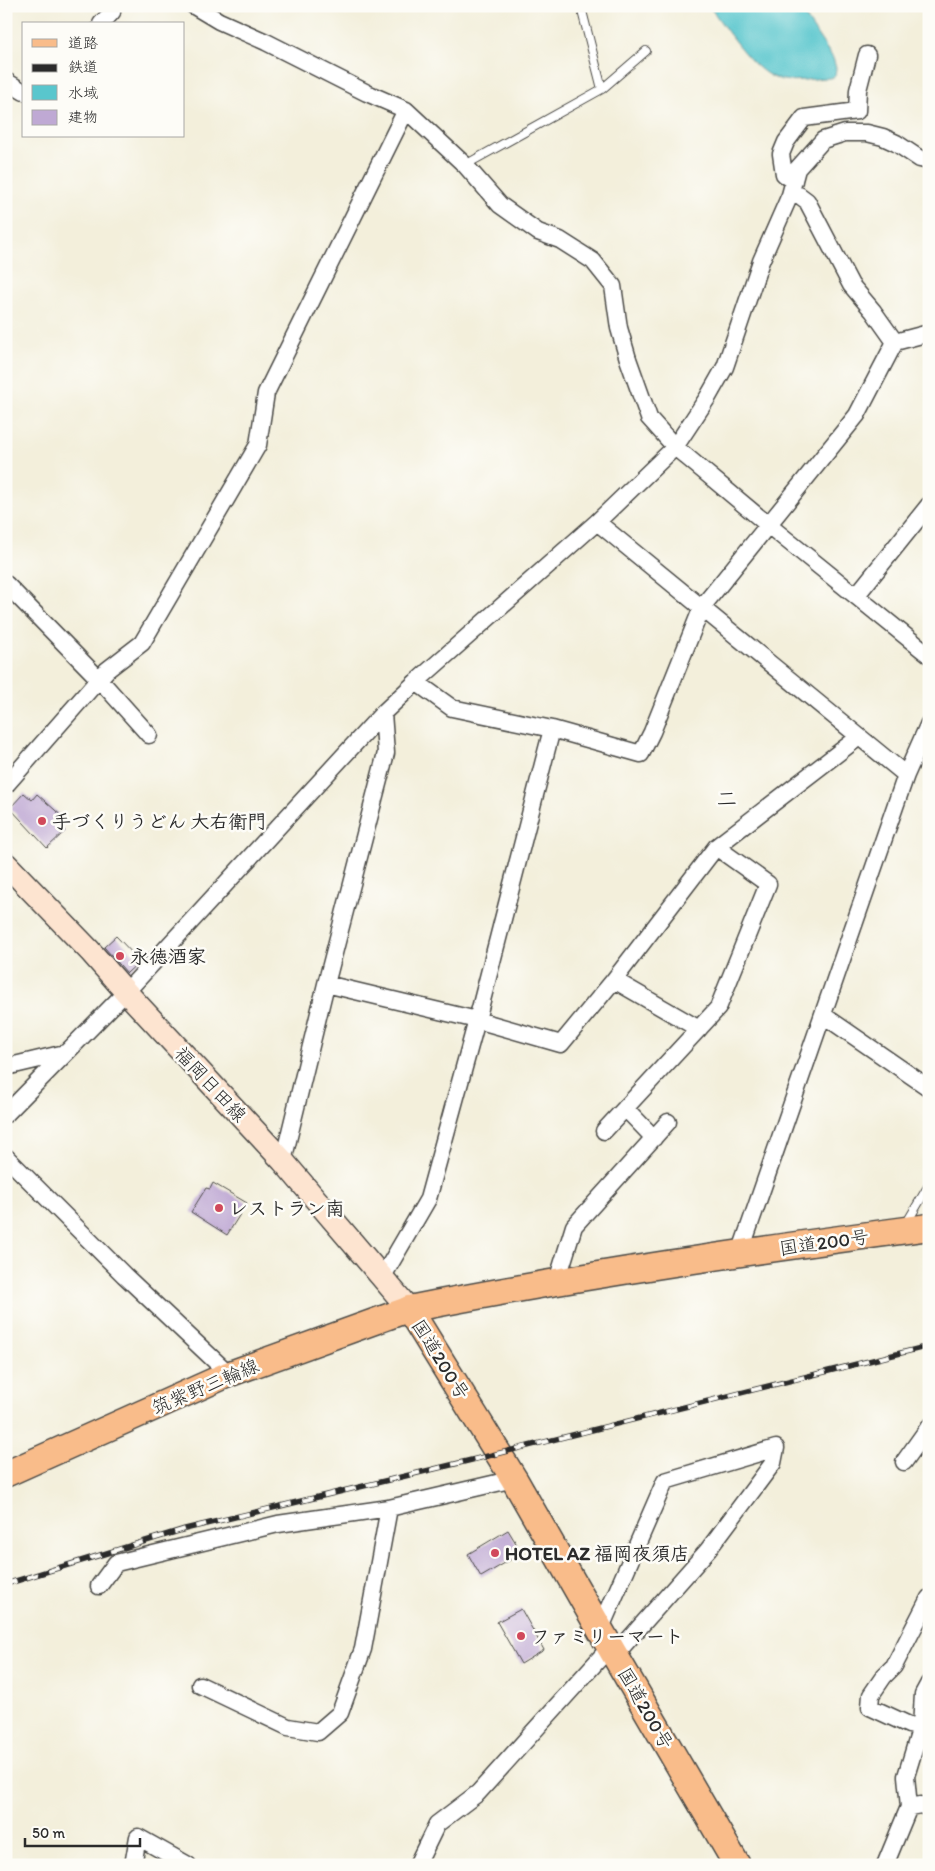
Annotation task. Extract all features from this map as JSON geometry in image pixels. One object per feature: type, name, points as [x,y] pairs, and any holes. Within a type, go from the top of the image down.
[{"type":"highway","name":"国道200号","points":[[737,1865],[514,1479],[409,1309],[558,1281],[929,1227]]},
{"type":"main road","name":"福岡日田線","points":[[6,864],[90,951],[283,1161],[409,1309]]},
{"type":"main road","name":"筑紫野三輪線","points":[[6,1474],[230,1374],[409,1309]]},
{"type":"street","points":[[103,22],[112,12],[108,6]]},
{"type":"street","points":[[194,6],[219,21],[406,110],[465,166],[500,205],[538,232],[560,240],[593,261],[613,286],[619,328],[649,418],[675,447],[767,524],[929,654]]},
{"type":"street","points":[[867,55],[858,90],[856,111],[804,118],[786,142],[781,154],[784,174],[792,188],[807,201],[851,285],[873,311],[895,342]]},
{"type":"street","points":[[6,81],[22,91]]},
{"type":"street","points":[[6,785],[107,670],[142,643],[258,445],[266,394],[406,110]]},
{"type":"street","points":[[6,1114],[126,992],[383,713],[597,522],[675,447],[725,367],[761,262],[792,188],[797,169],[823,140],[845,134],[867,134],[883,137],[920,159],[929,161]]},
{"type":"street","points":[[416,682],[452,708],[552,729],[641,754],[652,732],[702,607],[767,524],[857,415],[895,342],[929,332]]},
{"type":"street","points":[[856,596],[929,506]]},
{"type":"street","points":[[597,522],[906,775]]},
{"type":"street","points":[[6,584],[99,679],[149,735]]},
{"type":"street","points":[[283,1161],[326,984],[386,753],[383,713]]},
{"type":"street","points":[[740,1253],[906,775],[929,723]]},
{"type":"street","points":[[382,1278],[428,1199],[478,1020],[552,729]]},
{"type":"street","points":[[326,984],[478,1020],[561,1044],[614,980],[716,847],[858,737]]},
{"type":"street","points":[[604,1130],[718,1008],[768,884],[716,847]]},
{"type":"street","points":[[614,980],[698,1029]]},
{"type":"street","points":[[823,1015],[929,1088]]},
{"type":"street","points":[[6,1067],[65,1053]]},
{"type":"street","points":[[625,1108],[654,1138]]},
{"type":"street","points":[[558,1281],[574,1226],[668,1122]]},
{"type":"street","points":[[6,1156],[124,1275],[230,1374]]},
{"type":"street","points":[[904,1462],[929,1427]]},
{"type":"street","points":[[417,1865],[437,1824],[478,1793],[608,1644],[708,1550],[773,1463],[776,1448],[665,1481],[608,1644]]},
{"type":"street","points":[[100,1586],[116,1563],[278,1524],[389,1508],[514,1479]]},
{"type":"street","points":[[200,1685],[288,1727],[318,1732],[340,1713],[363,1649],[389,1508]]},
{"type":"street","points":[[921,1727],[909,1725],[870,1707],[871,1695],[884,1676],[894,1666],[929,1598]]},
{"type":"street","points":[[885,1865],[909,1807],[906,1776],[921,1727],[923,1694],[929,1683]]},
{"type":"street","points":[[909,1807],[921,1805],[929,1808]]},
{"type":"street","points":[[133,1865],[138,1836],[188,1865]]},
{"type":"lane","points":[[582,11],[602,89]]},
{"type":"lane","points":[[465,166],[602,89],[646,51]]},
{"type":"lane","points":[[902,1231],[929,1185]]},
{"type":"water","points":[[709,6],[798,6],[833,58],[836,68],[835,76],[788,81],[775,78],[766,73],[739,47]]},
{"type":"building","name":"手づくりうどん 大右衛門","points":[[24,793],[32,800],[37,794],[64,818],[59,825],[65,831],[47,848],[10,808]]},
{"type":"building","name":"永徳酒家","points":[[116,936],[140,961],[127,973],[104,947]]},
{"type":"building","name":"レストラン南","points":[[213,1183],[247,1203],[227,1235],[191,1212],[206,1188],[210,1189]]},
{"type":"building","name":"HOTEL AZ 福岡夜須店","points":[[508,1530],[522,1553],[481,1577],[468,1554]]},
{"type":"building","name":"ファミリーマート","points":[[521,1609],[544,1650],[521,1664],[497,1622]]},
{"type":"railway","points":[[6,1584],[185,1529],[929,1346]]},
{"type":"place","name":"手づくりうどん 大右衛門","points":[[42,821]]},
{"type":"place","name":"永徳酒家","points":[[120,956]]},
{"type":"place","name":"レストラン南","points":[[219,1208]]},
{"type":"place","name":"HOTEL AZ 福岡夜須店","points":[[495,1553]]},
{"type":"place","name":"ファミリーマート","points":[[521,1636]]},
{"type":"district","name":"二","points":[[727,799]]}]
